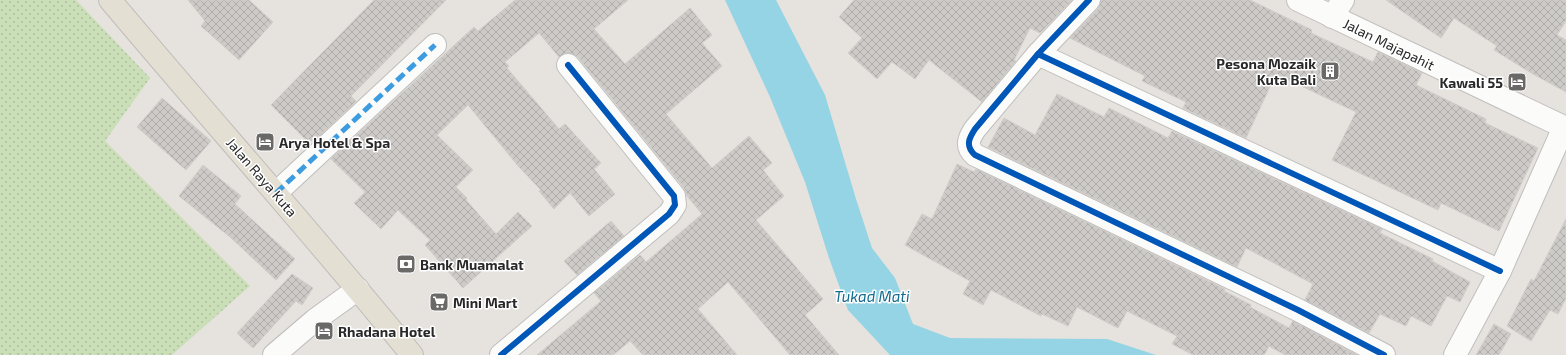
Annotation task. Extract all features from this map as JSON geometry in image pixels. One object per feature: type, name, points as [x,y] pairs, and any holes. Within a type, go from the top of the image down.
[{"type":"main road","name":"Jalan Raya Kuta","points":[[110,0],[358,289],[412,355]]},
{"type":"street","points":[[1089,0],[1038,54],[971,134],[968,144],[970,151],[974,155],[1298,310],[1384,355]]},
{"type":"street","name":"Jalan Majapahit","points":[[1298,0],[1338,8],[1565,128]]},
{"type":"street","points":[[276,193],[435,45]]},
{"type":"street","points":[[1038,54],[1500,271]]},
{"type":"street","points":[[501,355],[669,214],[675,204],[674,196],[568,65]]},
{"type":"street","points":[[1455,355],[1500,271],[1565,128]]},
{"type":"street","points":[[274,355],[315,320],[358,289]]},
{"type":"green space","points":[[0,0],[76,0],[150,78],[105,141],[250,286],[172,355],[0,355]]},
{"type":"water","name":"Tukad Mati","points":[[725,0],[776,0],[825,95],[872,248],[895,278],[913,324],[950,338],[1107,339],[1156,355],[890,355],[848,310],[829,258],[805,182],[770,97]]},
{"type":"building","points":[[188,0],[249,0],[273,22],[239,60],[201,26],[205,21]]},
{"type":"building","points":[[374,0],[446,0],[351,96],[356,101],[313,142],[309,139],[307,141],[271,105]]},
{"type":"building","points":[[515,0],[628,0],[594,29],[625,64],[690,8],[712,35],[702,43],[722,66],[666,114],[712,168],[749,136],[772,163],[763,170],[784,196],[756,220],[823,299],[805,315],[839,355],[790,355],[728,282],[698,309],[737,355],[643,355],[630,341],[613,355],[537,355],[601,301],[594,293],[640,255],[646,262],[702,214],[687,196],[684,188],[578,57],[573,54],[566,53],[559,57],[539,33],[505,62],[509,66],[507,68],[559,129],[565,124],[601,163],[594,169],[615,194],[589,216],[570,193],[554,209],[539,191],[541,190],[519,167],[468,105],[437,135],[473,170],[456,187],[467,198],[466,200],[496,234],[518,212],[532,226],[463,288],[425,245],[430,240],[398,210],[381,229],[354,203],[365,192],[331,159],[474,27],[478,31]]},
{"type":"building","points":[[854,0],[1072,0],[1040,33],[1030,28],[1014,60],[1016,61],[982,102],[929,60],[915,79],[892,62],[877,79],[848,53],[862,38],[839,17]]},
{"type":"building","points":[[1101,0],[1250,0],[1312,30],[1311,33],[1373,62],[1378,52],[1422,73],[1416,85],[1486,119],[1485,123],[1538,148],[1499,231],[1441,203],[1438,210],[1332,160],[1356,112],[1276,74],[1246,138],[1183,108],[1186,102],[1142,81],[1145,76],[1070,38],[1098,9]]},
{"type":"building","points":[[1386,0],[1566,0],[1566,21],[1557,35],[1566,40],[1566,92],[1494,50],[1497,46],[1454,18],[1441,38]]},
{"type":"building","points":[[1057,94],[1104,117],[1109,108],[1168,138],[1172,131],[1382,229],[1380,233],[1433,259],[1432,261],[1470,282],[1460,302],[1447,296],[1431,326],[1411,316],[1406,326],[1380,314],[1369,333],[1305,300],[1313,284],[1246,248],[1237,267],[988,147],[1004,118],[1035,135]]},
{"type":"building","points":[[162,98],[211,141],[186,170],[137,127]]},
{"type":"building","points":[[957,164],[974,172],[976,169],[1225,289],[1224,291],[1251,305],[1250,307],[1289,328],[1293,321],[1357,355],[1285,355],[1269,346],[1264,355],[1193,355],[1172,344],[1177,336],[1127,311],[1118,328],[1077,307],[1068,326],[1042,314],[1041,316],[991,290],[983,305],[963,294],[970,281],[905,245],[922,214],[932,219]]},
{"type":"building","points":[[203,165],[241,196],[235,204],[295,259],[276,280],[230,237],[179,196]]},
{"type":"building","points":[[1566,219],[1566,298],[1558,314],[1550,310],[1531,341],[1507,326],[1531,279],[1534,281]]},
{"type":"building","points":[[611,221],[624,236],[577,275],[564,261]]},
{"type":"building","points":[[292,274],[313,288],[302,305],[296,301],[253,348],[237,333]]},
{"type":"building","points":[[1494,324],[1511,334],[1499,355],[1476,355]]},
{"type":"marked path","points":[[276,193],[435,45]]},
{"type":"cycle path","points":[[1089,0],[1038,54],[975,129],[969,142],[972,152],[975,155],[1298,310],[1384,355]]},
{"type":"cycle path","points":[[1038,54],[1500,271]]},
{"type":"cycle path","points":[[501,355],[669,214],[675,205],[674,196],[568,65]]},
{"type":"place","name":"Pesona Mozaik Kuta Bali","points":[[1330,71]]},
{"type":"place","name":"Kawali 55","points":[[1517,82]]},
{"type":"place","name":"Arya Hotel & Spa","points":[[265,142]]},
{"type":"place","name":"Bank Muamalat","points":[[406,264]]},
{"type":"place","name":"Mini Mart","points":[[439,302]]},
{"type":"place","name":"Rhadana Hotel","points":[[324,331]]}]
